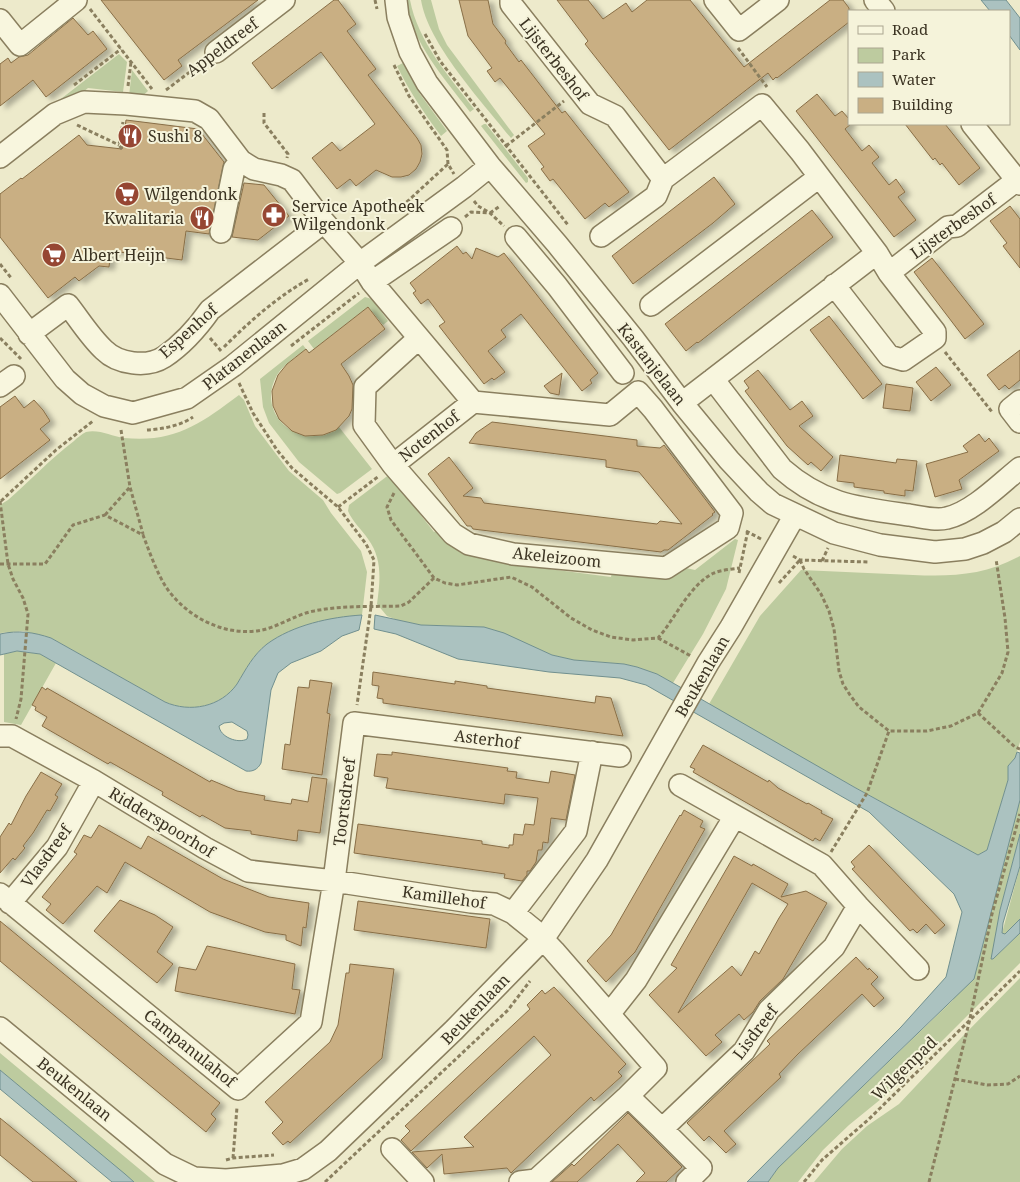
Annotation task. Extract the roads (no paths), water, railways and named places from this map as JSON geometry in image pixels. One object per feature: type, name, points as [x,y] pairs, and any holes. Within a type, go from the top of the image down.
[{"type":"street","name":"Appeldreef","points":[[216,52],[284,0]]},
{"type":"street","name":"Kastanjelaan","points":[[396,0],[398,17],[410,52],[428,83],[490,166],[565,238],[633,338],[682,403],[729,460],[773,504],[834,534],[880,545],[935,552],[964,549],[983,543],[1004,532],[1020,518]]},
{"type":"street","name":"Lijsterbeshof","points":[[511,0],[511,4],[590,104],[615,116],[664,179]]},
{"type":"street","points":[[715,0],[739,30],[778,0]]},
{"type":"street","points":[[875,0],[883,10]]},
{"type":"street","points":[[0,20],[20,45],[82,4]]},
{"type":"street","points":[[0,157],[55,114],[84,102],[166,104],[195,111],[209,119],[241,161],[254,169],[281,175],[292,180],[324,222],[360,263]]},
{"type":"street","points":[[601,236],[656,196],[664,179],[762,105],[819,176],[935,332],[935,338],[903,360],[889,356],[834,285]]},
{"type":"street","points":[[973,125],[1018,182]]},
{"type":"street","points":[[221,232],[234,169],[241,161]]},
{"type":"street","name":"Platanenlaan","points":[[0,295],[65,379],[82,394],[104,406],[133,413],[188,398],[233,366],[360,263],[490,166]]},
{"type":"street","points":[[651,306],[819,176]]},
{"type":"street","name":"Lijsterbeshof","points":[[889,272],[948,227],[957,226],[1018,182]]},
{"type":"street","name":"Espenhof","points":[[29,334],[68,305],[104,350],[115,358],[140,363],[163,358],[199,326],[210,310],[324,222]]},
{"type":"street","points":[[372,282],[451,228]]},
{"type":"street","name":"Kastanjelaan","points":[[516,237],[623,373]]},
{"type":"street","points":[[536,260],[565,238]]},
{"type":"street","points":[[682,403],[876,253]]},
{"type":"street","name":"Notenhof","points":[[360,263],[372,282],[473,402],[610,415],[638,392]]},
{"type":"street","name":"Notenhof","points":[[419,338],[365,387],[364,425],[400,473],[473,402]]},
{"type":"street","points":[[610,356],[633,338]]},
{"type":"street","points":[[712,379],[782,469],[792,478],[815,493],[860,509],[947,518],[970,508],[1020,468]]},
{"type":"street","name":"Kastanjelaan","points":[[638,392],[732,513]]},
{"type":"street","name":"Akeleizoom","points":[[400,473],[453,534],[469,544],[513,554],[666,568],[728,528],[732,513]]},
{"type":"street","name":"Beukenlaan","points":[[0,1028],[165,1164],[194,1178],[237,1180],[290,1173],[304,1169],[328,1151],[454,1030],[543,939],[597,860],[708,663],[731,627],[795,515]]},
{"type":"street","name":"Asterhof","points":[[354,723],[620,756]]},
{"type":"street","name":"Toortsdreef","points":[[334,881],[354,723]]},
{"type":"street","name":"Ridderspoorhof","points":[[6,736],[94,782],[205,848],[248,871],[334,881]]},
{"type":"street","points":[[513,913],[576,832],[592,752]]},
{"type":"street","name":"Vlasdreef","points":[[5,898],[57,846],[94,782]]},
{"type":"street","points":[[680,785],[822,865],[918,969]]},
{"type":"street","points":[[610,1013],[636,980],[735,816]]},
{"type":"street","name":"Kamillehof","points":[[334,881],[494,904],[513,913],[543,939]]},
{"type":"street","name":"Campanulahof","points":[[5,898],[238,1089],[311,1022],[334,881]]},
{"type":"street","name":"Lisdreef","points":[[662,1128],[744,1052],[769,1010],[834,947],[858,906]]},
{"type":"street","points":[[531,1182],[628,1096],[656,1068],[610,1013],[543,939]]},
{"type":"street","points":[[628,1096],[662,1128],[694,1175]]},
{"type":"street","points":[[392,1149],[423,1182]]},
{"type":"water","points":[[981,0],[1006,0],[1020,18],[1020,50],[1010,36],[1010,10],[989,10]]},
{"type":"water","points":[[362,615],[359,630],[342,636],[321,651],[291,663],[278,673],[271,690],[261,763],[251,771],[246,771],[40,654],[17,651],[0,655],[0,634],[20,632],[44,636],[51,638],[165,702],[185,707],[204,706],[214,703],[230,692],[250,662],[267,644],[277,637],[312,623]],"holes":[[[232,722],[247,731],[247,739],[239,741],[230,739],[220,730],[219,726]]]},
{"type":"water","points":[[375,615],[421,625],[484,627],[504,633],[552,655],[574,660],[624,664],[657,674],[854,787],[978,855],[987,850],[1008,780],[1008,766],[1015,758],[1017,752],[1020,753],[1020,800],[974,979],[778,1168],[768,1182],[747,1182],[901,1027],[946,977],[962,912],[954,894],[869,812],[646,685],[620,678],[549,672],[458,659],[396,634],[374,629]]},
{"type":"water","points":[[1020,834],[1020,866],[1003,923],[1002,933],[1005,934],[1020,919],[1020,933],[991,959],[1000,910]]},
{"type":"water","points":[[0,1070],[134,1182],[112,1182],[0,1089]]},
{"type":"place","name":"Sushi 8","points":[[130,136]]},
{"type":"place","name":"Wilgendonk","points":[[127,194]]},
{"type":"place","name":"Service Apotheek Wilgendonk","points":[[274,215]]},
{"type":"place","name":"Kwalitaria","points":[[202,218]]},
{"type":"place","name":"Albert Heijn","points":[[54,255]]}]
